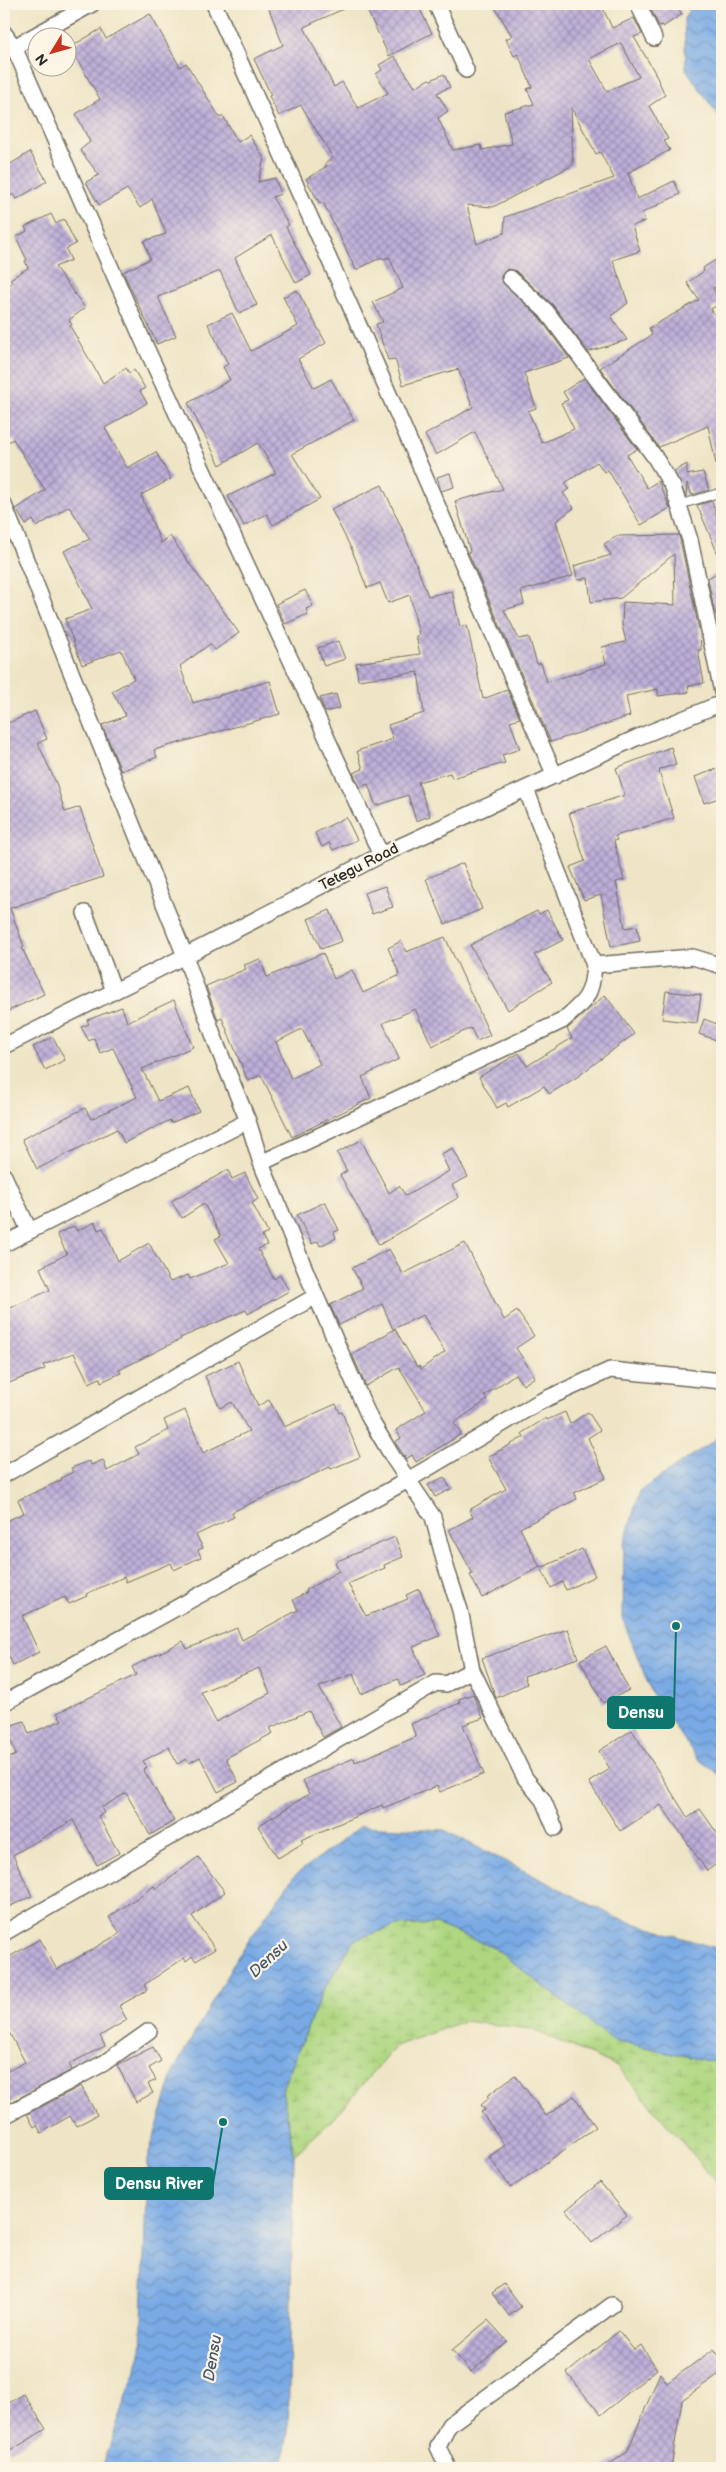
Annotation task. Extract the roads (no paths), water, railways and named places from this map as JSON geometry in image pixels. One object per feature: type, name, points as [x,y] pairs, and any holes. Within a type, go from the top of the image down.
[{"type":"street","points":[[9,47],[92,4]]},
{"type":"street","points":[[214,4],[361,330],[556,776]]},
{"type":"street","points":[[436,4],[466,70]]},
{"type":"street","points":[[638,4],[654,38]]},
{"type":"street","points":[[4,33],[144,343],[381,855]]},
{"type":"street","points":[[510,278],[546,311],[654,456],[673,487],[690,540],[722,692]]},
{"type":"street","points":[[4,505],[185,956],[218,1048],[248,1120],[261,1163],[316,1296],[370,1420],[433,1517],[460,1610],[472,1670],[525,1778],[543,1800],[555,1828]]},
{"type":"street","name":"Tetegu Road","points":[[4,1046],[185,956],[381,855],[636,738],[722,703]]},
{"type":"street","points":[[261,1163],[562,1020],[583,1003],[593,986],[594,965],[526,789]]},
{"type":"street","points":[[85,913],[114,991]]},
{"type":"street","points":[[594,965],[693,956],[722,966]]},
{"type":"street","points":[[4,1244],[28,1230],[248,1120]]},
{"type":"street","points":[[4,1176],[28,1230]]},
{"type":"street","points":[[4,1475],[316,1296]]},
{"type":"street","points":[[4,1703],[408,1480],[539,1402],[610,1370],[722,1381]]},
{"type":"street","points":[[4,1933],[436,1683],[446,1684],[472,1670]]},
{"type":"street","points":[[4,2116],[104,2063],[149,2031]]},
{"type":"street","points":[[448,2468],[438,2447],[449,2425],[612,2305]]},
{"type":"lane","points":[[679,505],[722,492]]},
{"type":"water","points":[[694,4],[722,4],[722,121],[686,69],[684,18]]},
{"type":"water","points":[[722,1435],[722,1777],[697,1758],[652,1694],[623,1620],[624,1544],[640,1491]]},
{"type":"water","points":[[361,1826],[444,1830],[617,1918],[722,1950],[722,2064],[613,2040],[494,1948],[436,1924],[396,1926],[354,1940],[322,1993],[282,2089],[294,2155],[288,2432],[282,2468],[102,2468],[141,2355],[147,2160],[175,2068],[238,1956],[294,1876]]},
{"type":"place","name":"Densu","points":[[676,1626]]},
{"type":"place","name":"Densu River","points":[[223,2122]]}]
